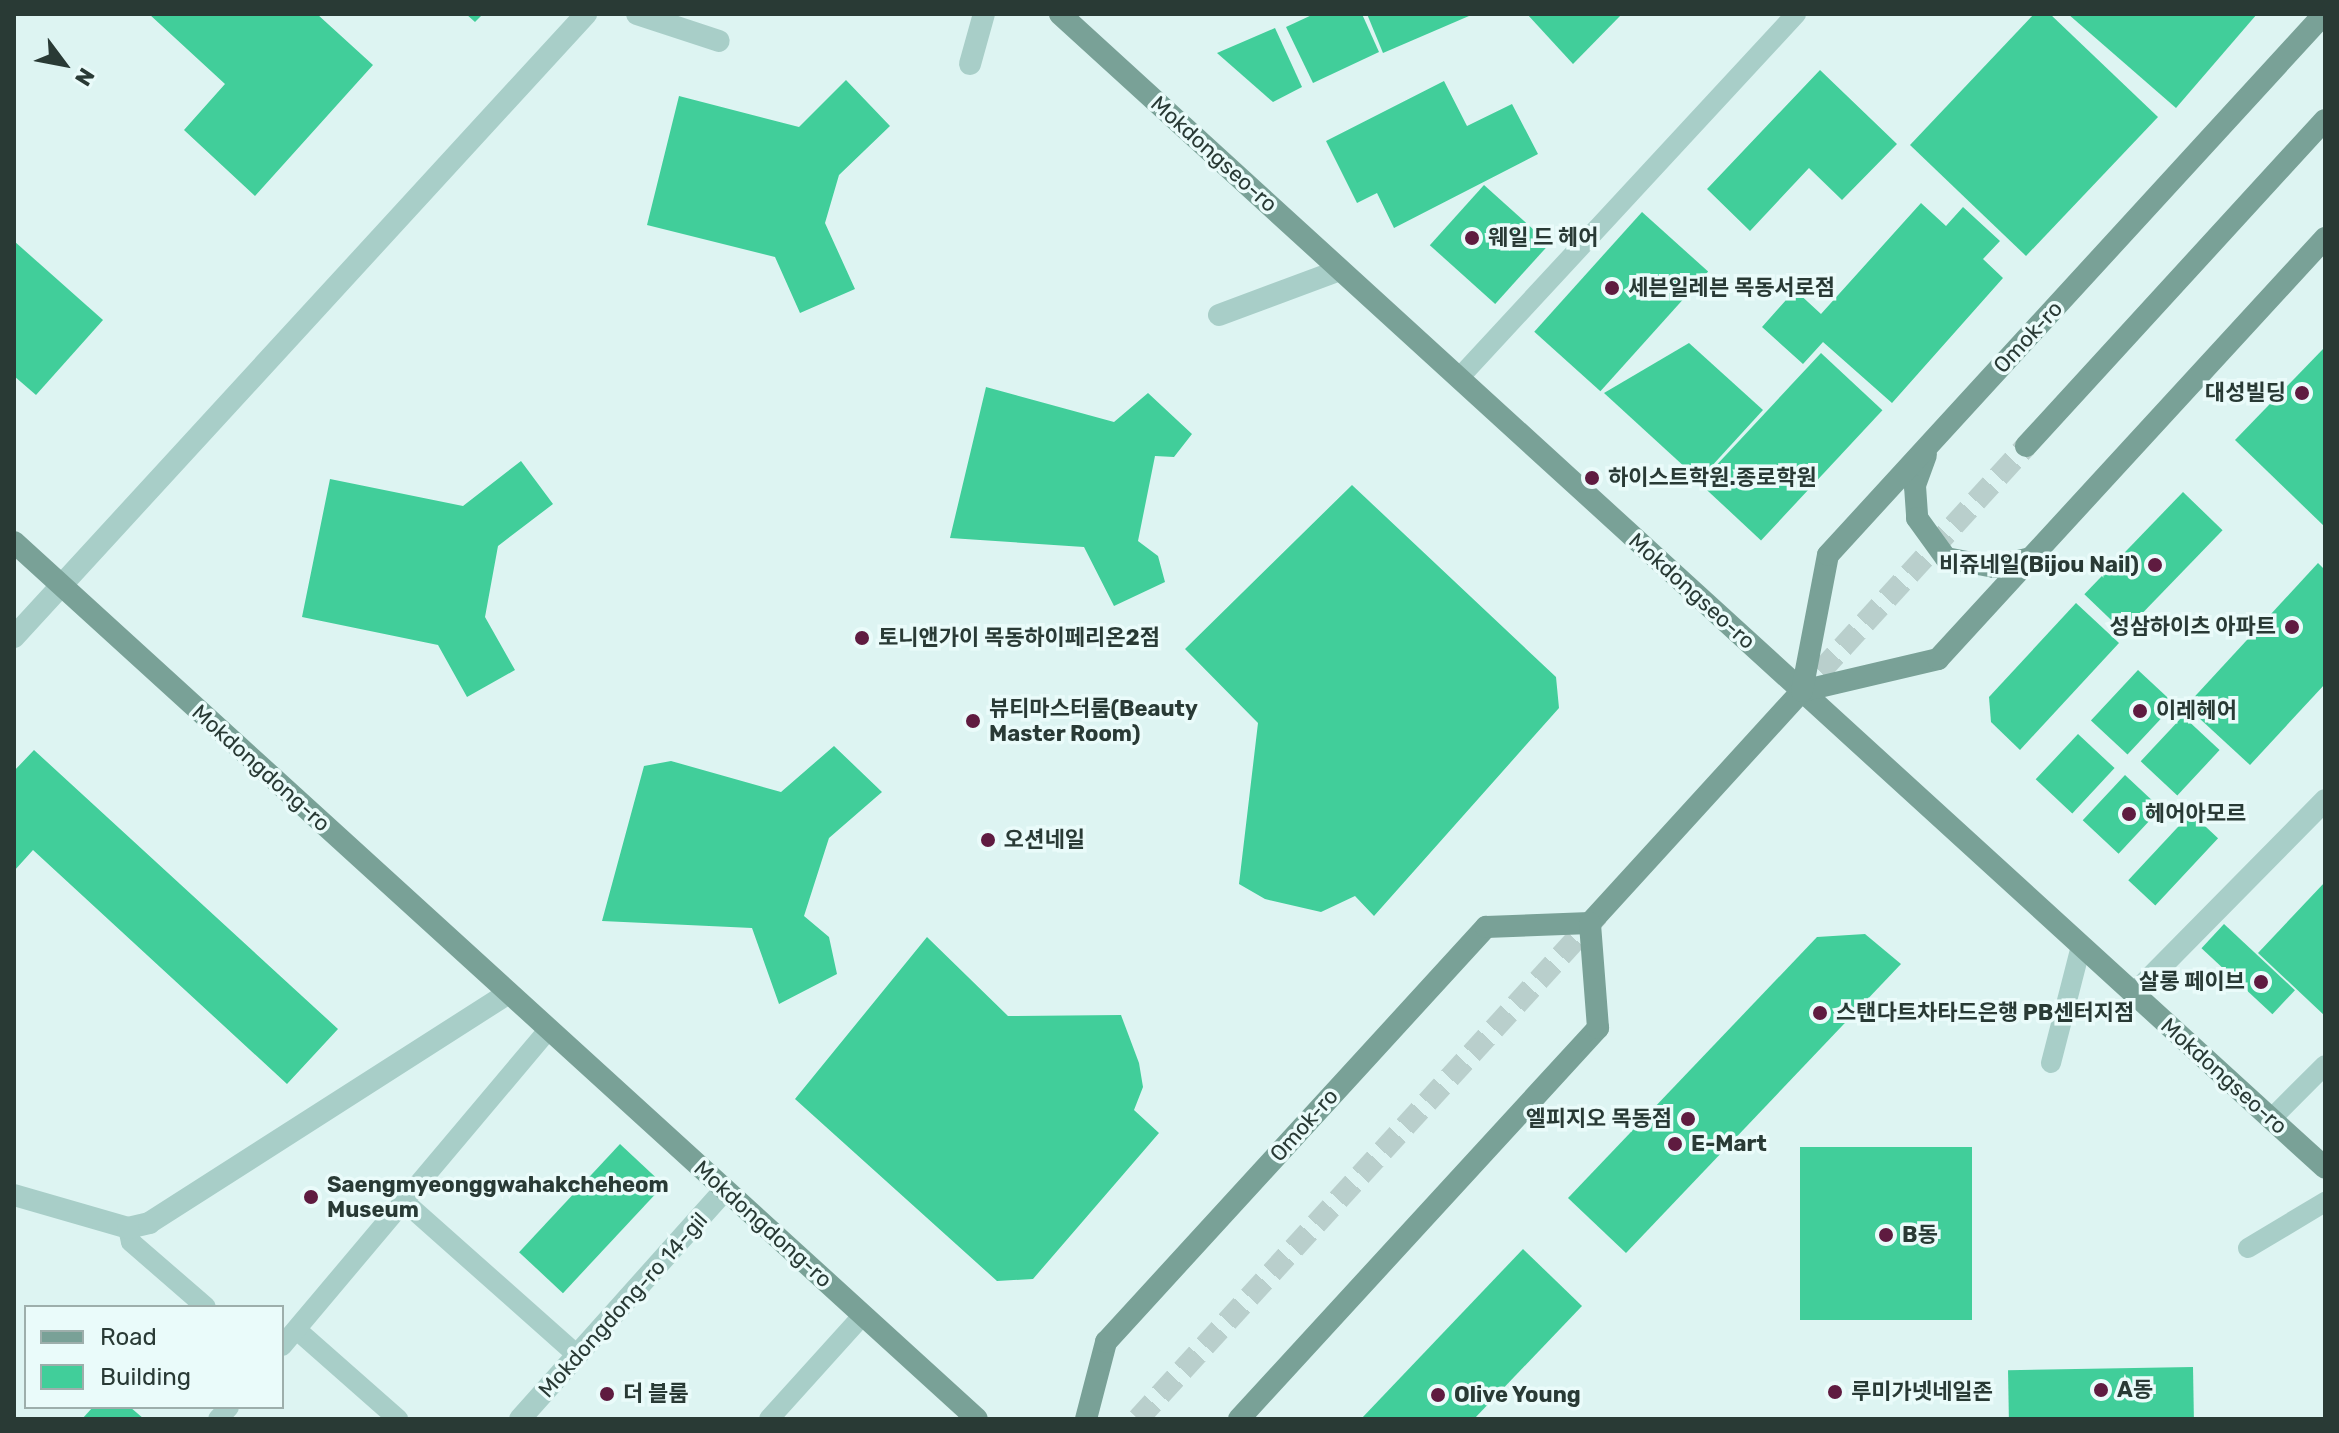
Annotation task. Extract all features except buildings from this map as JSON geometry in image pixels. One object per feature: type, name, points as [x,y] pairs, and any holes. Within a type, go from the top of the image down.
[{"type":"main road","name":"Mokdongseo-ro","points":[[1060,14],[2325,1168]]},
{"type":"main road","name":"Omok-ro","points":[[1802,691],[1828,555],[2321,15]]},
{"type":"main road","points":[[2026,446],[2325,120]]},
{"type":"main road","points":[[1239,1419],[1598,1028],[1590,923],[1802,691],[1938,659],[2325,238]]},
{"type":"main road","points":[[1931,443],[1915,486],[1924,534],[1946,558],[1973,566],[2030,558]]},
{"type":"main road","name":"Mokdongdong-ro","points":[[14,542],[977,1419]]},
{"type":"main road","name":"Omok-ro","points":[[1086,1419],[1106,1342],[1486,927],[1590,923]]},
{"type":"street","points":[[14,637],[586,14]]},
{"type":"street","points":[[637,14],[719,41]]},
{"type":"street","points":[[970,64],[984,14]]},
{"type":"street","points":[[1219,315],[1340,270]]},
{"type":"street","points":[[2134,994],[2325,800]]},
{"type":"street","points":[[14,1195],[128,1228],[149,1223],[508,993]]},
{"type":"street","name":"Mokdongdong-ro 14-gil","points":[[520,1419],[725,1190]]},
{"type":"lane","points":[[1459,378],[1796,14]]},
{"type":"lane","points":[[2051,1063],[2081,946]]},
{"type":"lane","points":[[284,1344],[407,1204],[549,1029]]},
{"type":"lane","points":[[2271,1119],[2325,1065]]},
{"type":"lane","points":[[2248,1248],[2325,1202]]},
{"type":"lane","points":[[407,1204],[577,1355]]},
{"type":"lane","points":[[128,1228],[131,1242],[204,1305]]},
{"type":"lane","points":[[769,1419],[863,1315]]},
{"type":"lane","points":[[297,1330],[398,1419]]},
{"type":"tunnel","points":[[1798,696],[2026,446]]},
{"type":"tunnel","points":[[1138,1419],[1599,914]]},
{"type":"place","name":"웨일 드 헤어","points":[[1472,238]]},
{"type":"place","name":"세븐일레븐 목동서로점","points":[[1612,288]]},
{"type":"place","name":"대성빌딩","points":[[2302,393]]},
{"type":"place","name":"하이스트학원.종로학원","points":[[1592,478]]},
{"type":"place","name":"비쥬네일(Bijou Nail)","points":[[2155,565]]},
{"type":"place","name":"성삼하이츠 아파트","points":[[2292,627]]},
{"type":"place","name":"토니앤가이 목동하이페리온2점","points":[[862,638]]},
{"type":"place","name":"이레헤어","points":[[2140,711]]},
{"type":"place","name":"뷰티마스터룸(Beauty Master Room)","points":[[973,721]]},
{"type":"place","name":"헤어아모르","points":[[2129,814]]},
{"type":"place","name":"오션네일","points":[[988,840]]},
{"type":"place","name":"살롱 페이브","points":[[2261,982]]},
{"type":"place","name":"스탠다트차타드은행 PB센터지점","points":[[1820,1013]]},
{"type":"place","name":"엘피지오 목동점","points":[[1688,1119]]},
{"type":"place","name":"E-Mart","points":[[1675,1144]]},
{"type":"place","name":"Saengmyeonggwahakcheheom Museum","points":[[311,1197]]},
{"type":"place","name":"B동","points":[[1886,1235]]},
{"type":"place","name":"A동","points":[[2101,1390]]},
{"type":"place","name":"루미가넷네일존","points":[[1835,1392]]},
{"type":"place","name":"더 블룸","points":[[607,1394]]},
{"type":"place","name":"Olive Young","points":[[1438,1395]]}]
